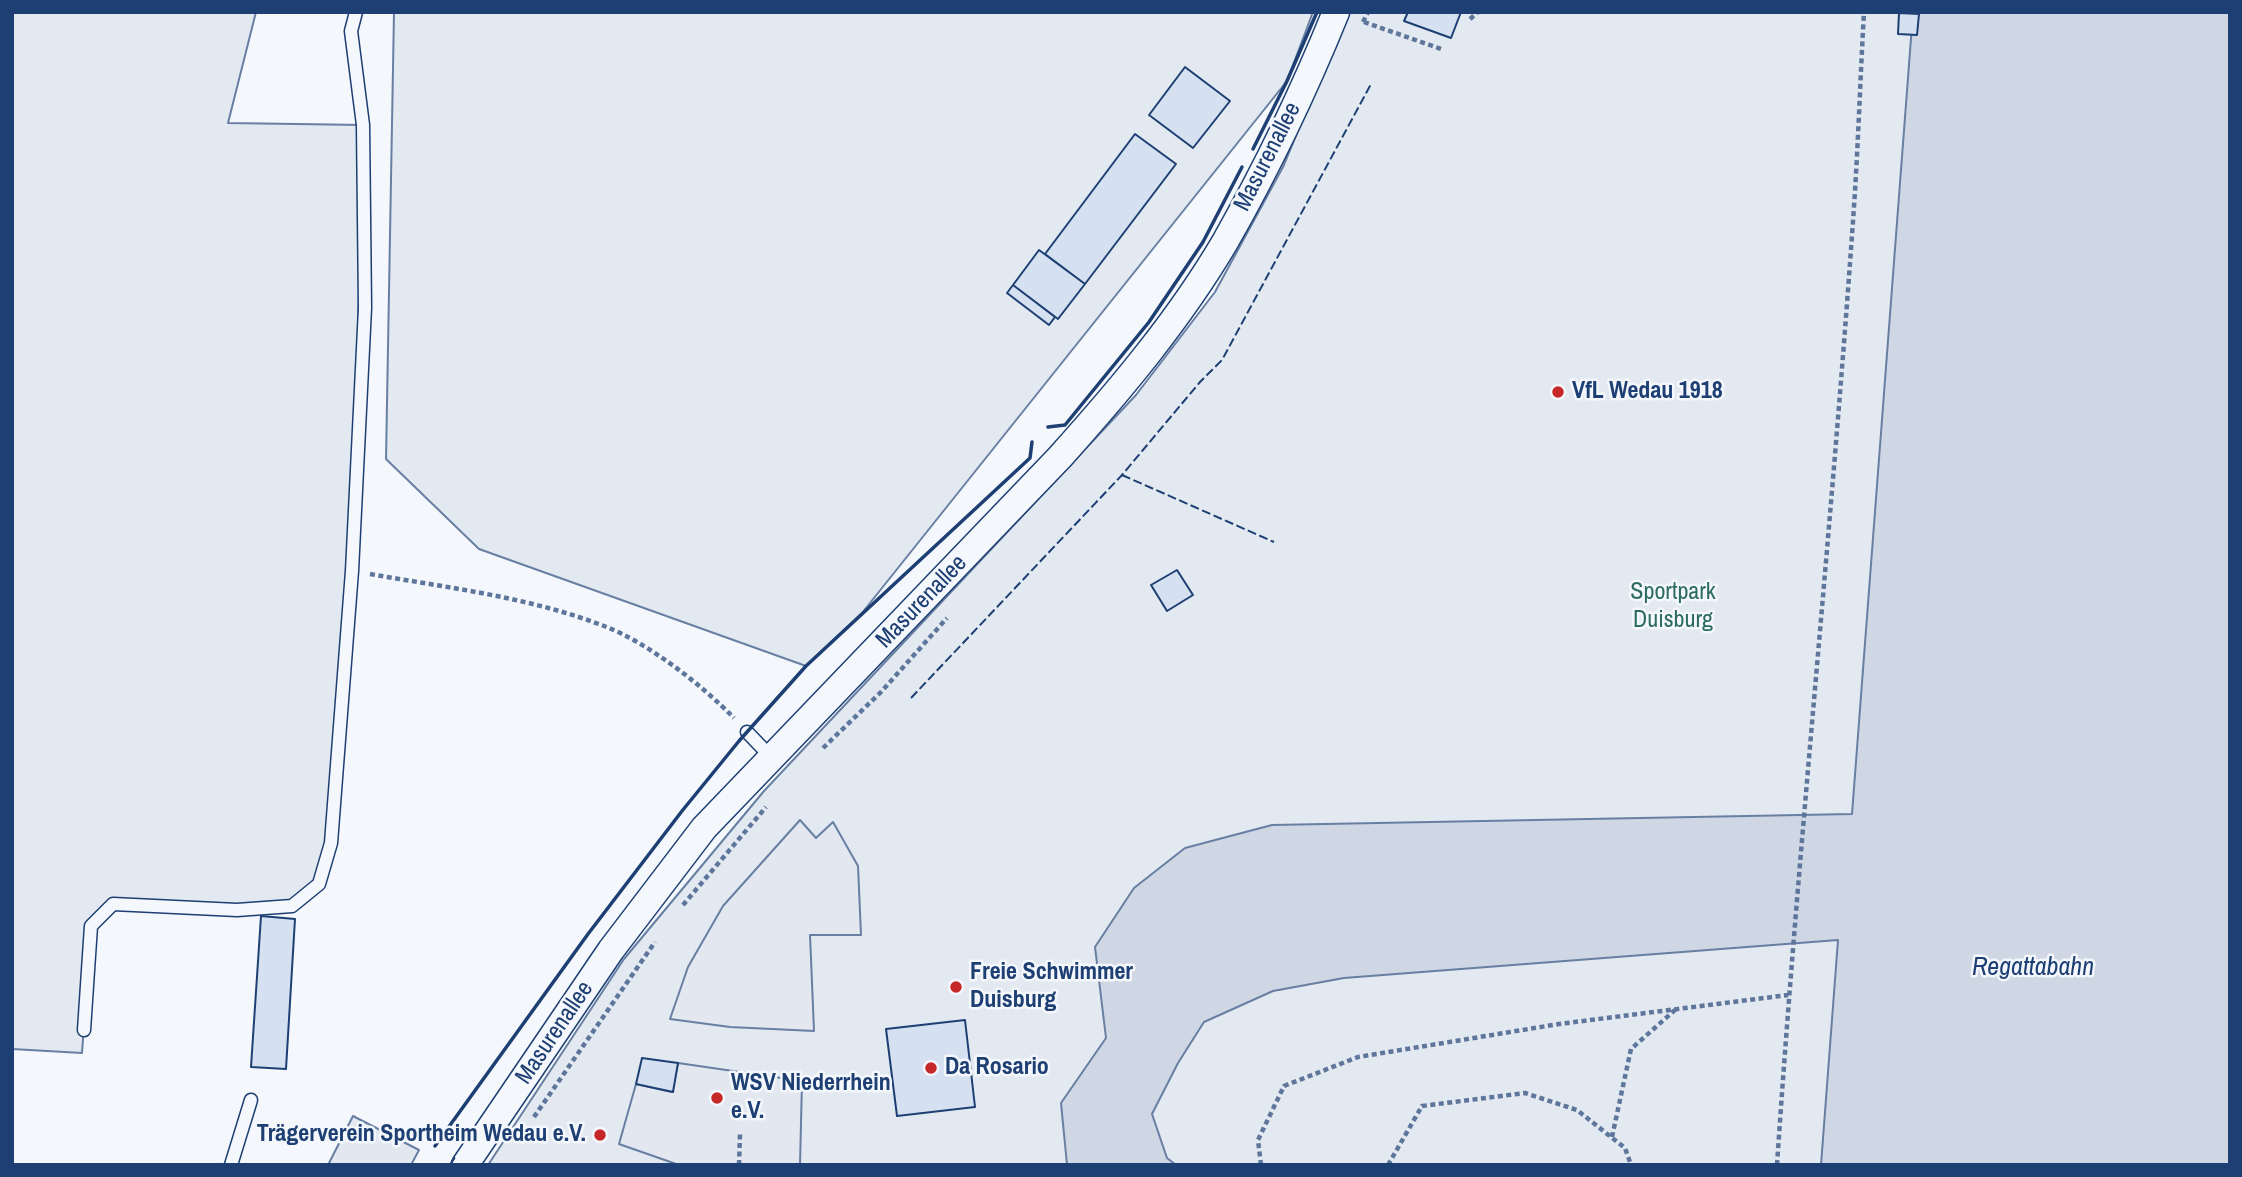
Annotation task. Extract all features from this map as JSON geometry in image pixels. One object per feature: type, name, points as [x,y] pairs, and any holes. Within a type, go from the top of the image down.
[{"type":"street","name":"Masurenallee","points":[[465,1165],[611,950],[704,828],[976,548],[1114,398],[1164,332],[1224,244],[1284,131],[1336,12]]},
{"type":"lane","points":[[84,1030],[91,926],[113,904],[237,910],[292,906],[319,884],[331,843],[352,571],[365,308],[363,125],[351,31],[356,12]]},
{"type":"lane","points":[[747,732],[771,757]]},
{"type":"lane","points":[[231,1165],[251,1100]]},
{"type":"path","points":[[1470,19],[1478,12]]},
{"type":"path","points":[[1777,1165],[1792,943],[1805,815],[1853,220],[1864,12]]},
{"type":"path","points":[[1364,22],[1444,50]]},
{"type":"path","points":[[352,571],[523,601],[607,627],[662,657],[720,703],[747,732]]},
{"type":"path","points":[[1261,1165],[1258,1140],[1284,1086],[1358,1057],[1559,1024],[1788,995]]},
{"type":"path","points":[[1612,1137],[1631,1049],[1676,1009]]},
{"type":"path","points":[[1388,1165],[1422,1106],[1525,1093],[1577,1110],[1625,1147],[1631,1165]]},
{"type":"path","points":[[739,1165],[740,1134]]},
{"type":"green space","points":[[12,12],[256,12],[228,123],[363,125],[352,571],[331,843],[319,884],[292,906],[113,904],[91,927],[82,1053],[12,1049]]},
{"type":"green space","points":[[394,12],[1313,12],[1287,81],[862,613],[806,666],[479,549],[386,459]]},
{"type":"green space","name":"Sportpark Duisburg","points":[[1347,12],[2230,12],[2230,1165],[488,1165],[624,959],[764,791],[1136,395],[1215,292],[1283,167]]},
{"type":"shaded area","points":[[800,820],[816,838],[833,822],[858,866],[861,935],[810,935],[814,1031],[730,1027],[670,1019],[688,967],[723,906]]},
{"type":"shaded area","name":"WSV Niederrhein e.V.","points":[[678,1063],[802,1081],[800,1165],[679,1165],[619,1144],[636,1084],[672,1092]]},
{"type":"shaded area","points":[[353,1116],[419,1150],[411,1165],[328,1165]]},
{"type":"water","name":"Regattabahn","points":[[1913,12],[2230,12],[2230,1165],[1821,1165],[1838,940],[1344,978],[1273,991],[1204,1022],[1178,1063],[1152,1114],[1167,1158],[1176,1165],[1067,1165],[1061,1103],[1106,1038],[1095,947],[1134,888],[1185,848],[1272,825],[1852,814]]},
{"type":"building","points":[[1408,12],[1461,12],[1451,38],[1404,21]]},
{"type":"building","points":[[1899,13],[1919,14],[1917,35],[1898,34]]},
{"type":"building","points":[[1185,67],[1230,101],[1193,148],[1149,115]]},
{"type":"building","points":[[1135,134],[1176,164],[1085,284],[1045,254]]},
{"type":"building","points":[[1039,250],[1085,284],[1058,319],[1013,285]]},
{"type":"building","points":[[1013,285],[1055,317],[1049,325],[1007,293]]},
{"type":"building","points":[[1177,570],[1193,595],[1167,611],[1151,585]]},
{"type":"building","points":[[261,916],[295,919],[286,1069],[251,1067]]},
{"type":"building","name":"Da Rosario","points":[[965,1020],[975,1107],[897,1116],[886,1029]]},
{"type":"building","points":[[642,1058],[678,1063],[673,1092],[636,1084]]},
{"type":"fence","points":[[911,698],[1122,475],[1200,382],[1222,360],[1371,84]]},
{"type":"fence","points":[[1122,475],[1274,542]]},
{"type":"fence","points":[[450,1165],[455,1157]]},
{"type":"wall","points":[[1253,149],[1317,12]]},
{"type":"wall","points":[[1048,427],[1065,425],[1149,322],[1203,242],[1242,167]]},
{"type":"wall","points":[[435,1146],[588,934],[739,741],[806,666],[1030,458],[1032,442]]},
{"type":"place","name":"VfL Wedau 1918","points":[[1558,392]]},
{"type":"place","name":"Freie Schwimmer Duisburg","points":[[956,987]]},
{"type":"place","name":"Da Rosario","points":[[931,1068]]},
{"type":"place","name":"WSV Niederrhein e.V.","points":[[717,1098]]},
{"type":"place","name":"Trägerverein Sportheim Wedau e.V.","points":[[600,1135]]}]
